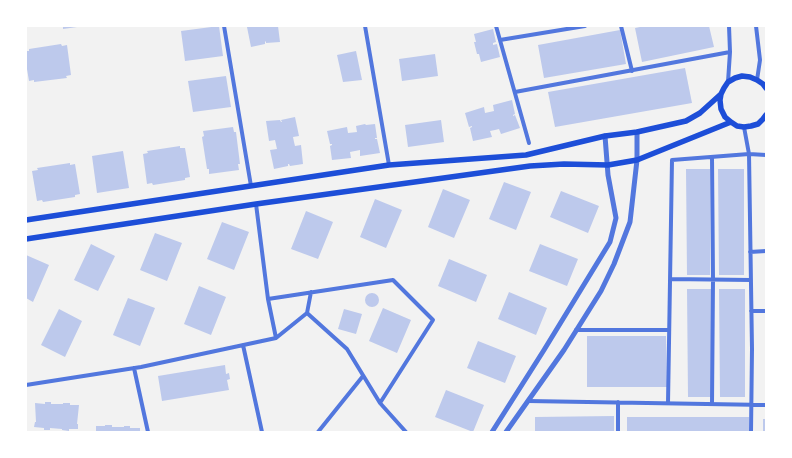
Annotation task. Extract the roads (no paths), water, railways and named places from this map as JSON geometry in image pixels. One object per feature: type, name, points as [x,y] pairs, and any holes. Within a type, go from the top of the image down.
[{"type":"main road","points":[[765,86],[750,77],[742,76],[735,78],[728,82],[721,94],[720,100],[721,109],[725,117],[737,126],[751,126],[758,124],[765,118]]},
{"type":"main road","points":[[26,220],[389,165],[526,155],[605,136],[637,132],[686,121],[700,113],[721,94]]},
{"type":"main road","points":[[26,239],[256,204],[530,166],[564,164],[608,165],[638,160],[731,122]]},
{"type":"street","points":[[224,26],[251,186]]},
{"type":"street","points":[[365,26],[389,165]]},
{"type":"street","points":[[496,26],[529,143]]},
{"type":"street","points":[[500,40],[585,26]]},
{"type":"street","points":[[621,26],[632,70]]},
{"type":"street","points":[[728,82],[730,52],[729,26]]},
{"type":"street","points":[[756,26],[760,60],[757,80]]},
{"type":"street","points":[[515,92],[730,52]]},
{"type":"street","points":[[744,127],[749,154],[751,432]]},
{"type":"street","points":[[506,432],[576,330],[601,291],[614,264],[630,222],[638,160],[637,132]]},
{"type":"street","points":[[492,432],[610,242],[616,218],[608,174],[605,136]]},
{"type":"street","points":[[668,403],[672,160],[749,154],[766,155]]},
{"type":"street","points":[[712,157],[712,404]]},
{"type":"street","points":[[256,204],[268,299],[276,338]]},
{"type":"street","points":[[750,252],[766,251]]},
{"type":"street","points":[[670,278],[751,280]]},
{"type":"street","points":[[268,299],[393,280],[433,320],[380,403]]},
{"type":"street","points":[[26,385],[134,368],[276,338],[307,313],[311,292]]},
{"type":"street","points":[[751,311],[766,311]]},
{"type":"street","points":[[307,313],[347,349],[380,403],[406,432]]},
{"type":"street","points":[[576,330],[669,330]]},
{"type":"street","points":[[243,345],[262,432]]},
{"type":"street","points":[[134,368],[148,432]]},
{"type":"street","points":[[318,432],[363,376]]},
{"type":"street","points":[[528,401],[766,405]]},
{"type":"street","points":[[618,402],[618,432]]}]
